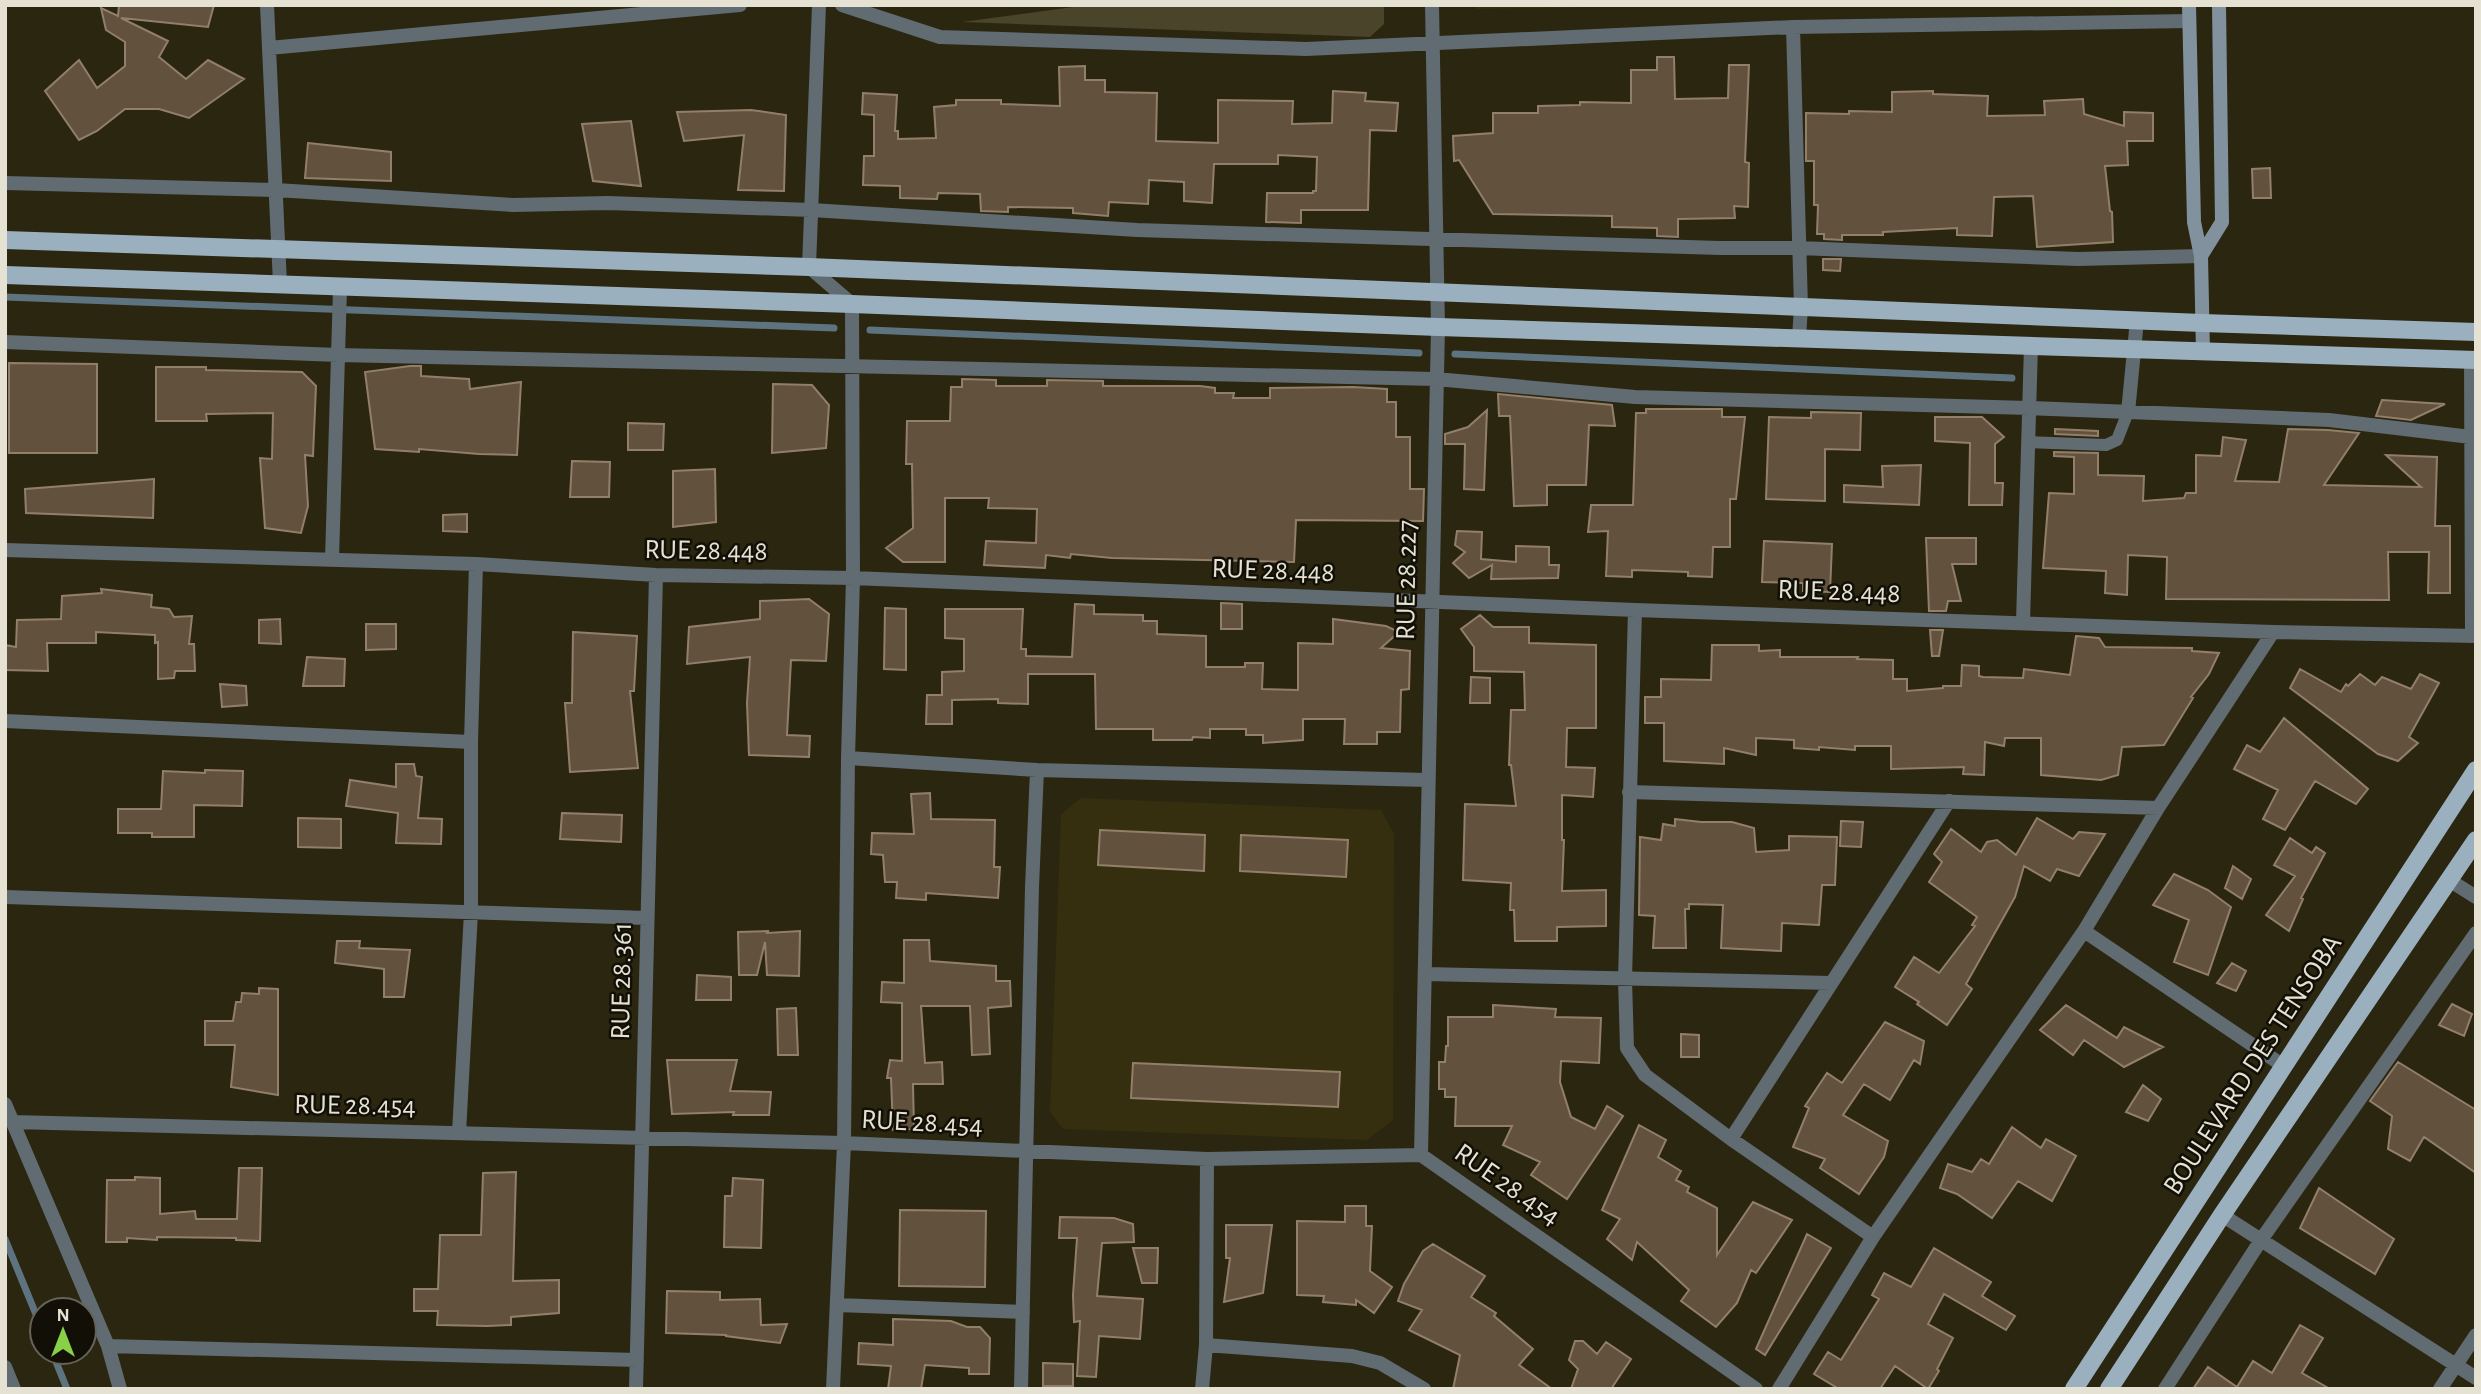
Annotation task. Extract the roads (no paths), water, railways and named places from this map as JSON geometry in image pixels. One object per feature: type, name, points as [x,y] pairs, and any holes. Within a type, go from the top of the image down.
[{"type":"main road","points":[[5,240],[809,267],[2476,332]]},
{"type":"main road","points":[[5,275],[1437,327],[2474,360]]},
{"type":"main road","name":"BOULEVARD DES TENSOBA","points":[[2074,1389],[2476,770]]},
{"type":"main road","name":"BOULEVARD DES TENSOBA","points":[[2109,1389],[2222,1215],[2476,840]]},
{"type":"street","points":[[267,5],[279,284]]},
{"type":"street","points":[[269,48],[740,5]]},
{"type":"street","points":[[819,5],[809,267],[852,304],[853,578],[848,758],[844,1143],[832,1389]]},
{"type":"street","points":[[842,5],[940,37],[1306,49],[1793,27],[2189,21]]},
{"type":"street","name":"RUE 28.227","points":[[1421,1155],[1437,327],[1432,5]]},
{"type":"street","points":[[2189,5],[2194,222],[2201,256],[2203,352]]},
{"type":"street","points":[[2201,256],[2222,222],[2218,5]]},
{"type":"street","points":[[1793,27],[1801,307],[1799,338]]},
{"type":"street","points":[[5,183],[276,190],[513,205],[608,203],[811,210],[1137,230],[1720,248],[1799,248],[2077,259],[2201,256]]},
{"type":"street","points":[[332,560],[340,288]]},
{"type":"street","points":[[2128,412],[2137,320]]},
{"type":"street","points":[[5,342],[338,355],[1436,379],[1635,397],[2329,420],[2471,437]]},
{"type":"street","points":[[2023,622],[2031,345]]},
{"type":"street","points":[[2474,360],[2471,437],[2474,471],[2474,635]]},
{"type":"street","name":"RUE 28.448","points":[[5,550],[476,564],[656,575],[853,578],[1635,610],[2273,632],[2474,635]]},
{"type":"street","points":[[459,1133],[471,912],[471,742],[476,564]]},
{"type":"street","name":"RUE 28.361","points":[[636,1389],[656,575]]},
{"type":"street","points":[[1635,610],[1625,979],[1627,1048],[1645,1075],[1731,1139],[1872,1237]]},
{"type":"street","points":[[1779,1389],[1872,1237],[2084,931],[2158,808],[2273,632]]},
{"type":"street","points":[[5,721],[471,742]]},
{"type":"street","points":[[848,758],[1037,770],[1427,780]]},
{"type":"street","points":[[1021,1389],[1037,770]]},
{"type":"street","points":[[1629,792],[2158,808]]},
{"type":"street","points":[[1731,1139],[1950,800]]},
{"type":"street","points":[[2449,880],[2476,897]]},
{"type":"street","points":[[5,897],[647,918]]},
{"type":"street","points":[[2084,931],[2285,1066]]},
{"type":"street","points":[[2165,1389],[2261,1240],[2476,933]]},
{"type":"street","points":[[1425,974],[1831,983]]},
{"type":"street","points":[[5,1104],[108,1346],[120,1389]]},
{"type":"street","name":"RUE 28.454","points":[[13,1122],[844,1143],[1207,1158],[1421,1155],[1756,1389]]},
{"type":"street","points":[[1202,1389],[1206,1345],[1207,1158]]},
{"type":"street","points":[[2222,1215],[2476,1378]]},
{"type":"street","points":[[836,1304],[1023,1312]]},
{"type":"street","points":[[2440,1389],[2476,1335]]},
{"type":"street","points":[[1206,1345],[1352,1356],[1380,1363],[1424,1389]]},
{"type":"street","points":[[108,1346],[636,1360]]},
{"type":"street","points":[[5,1367],[14,1389]]},
{"type":"lane","points":[[2028,442],[2106,445],[2117,440],[2128,412]]},
{"type":"waterway","points":[[5,297],[834,328]]},
{"type":"waterway","points":[[870,330],[1419,353]]},
{"type":"waterway","points":[[1455,354],[2012,378]]},
{"type":"waterway","points":[[5,1239],[28,1296]]},
{"type":"waterway","points":[[58,1366],[67,1389]]}]
